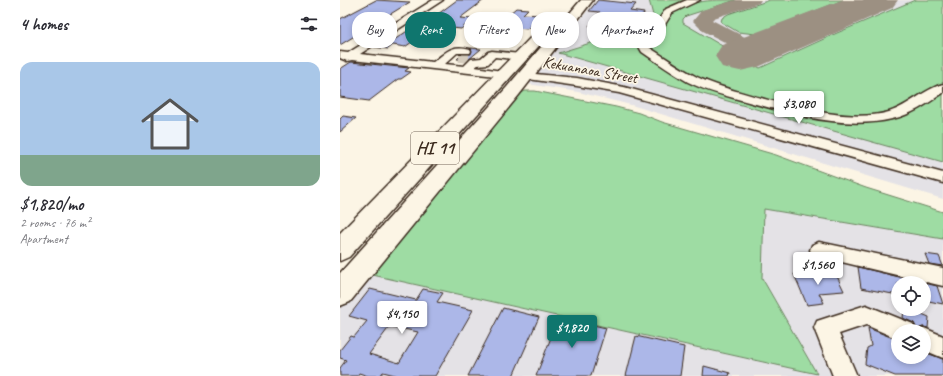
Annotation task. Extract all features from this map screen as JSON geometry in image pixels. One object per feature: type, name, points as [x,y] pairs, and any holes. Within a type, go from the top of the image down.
[{"type":"highway","name":"HI 11","points":[[340,250],[521,58],[573,0]]},
{"type":"highway","name":"HI 11","points":[[340,293],[424,197],[587,0]]},
{"type":"highway","points":[[505,74],[525,76]]},
{"type":"street","points":[[340,63],[345,55],[439,0]]},
{"type":"street","points":[[696,0],[677,6],[669,11],[661,24],[645,36],[642,45],[646,50],[683,74],[715,89],[799,112],[854,119],[879,118],[902,112],[943,88]]},
{"type":"street","points":[[345,55],[521,58]]},
{"type":"street","points":[[467,57],[505,74]]},
{"type":"street","name":"Kekuanaoa Street","points":[[525,76],[592,84],[649,97],[943,178]]},
{"type":"street","points":[[819,250],[943,277]]},
{"type":"street","points":[[845,376],[825,328],[866,315],[891,325]]},
{"type":"street","points":[[931,342],[943,347]]},
{"type":"shaded area","points":[[596,0],[943,0],[943,199],[631,105],[578,92],[528,84],[557,48],[579,48],[579,21]]},
{"type":"shaded area","points":[[764,209],[943,239],[943,376],[340,376],[340,307],[368,274],[817,374],[762,278]]},
{"type":"green space","points":[[649,0],[690,0],[668,8],[665,12],[652,12]]},
{"type":"green space","points":[[736,0],[686,16],[683,19],[683,23],[760,68],[915,0],[943,0],[943,91],[891,119],[917,110],[943,93],[943,162],[558,53],[579,48],[579,47],[587,44],[587,48],[641,48],[703,82],[650,48],[666,48],[666,19],[685,6],[703,1]]},
{"type":"green space","points":[[770,0],[843,0],[756,34],[738,32],[721,22],[722,18],[728,14]]},
{"type":"green space","points":[[525,91],[535,91],[639,113],[662,122],[776,155],[866,188],[943,212],[943,239],[764,209],[762,278],[817,374],[368,274],[518,95]]},
{"type":"building","points":[[376,0],[410,2],[394,12],[353,12]]},
{"type":"building","points":[[457,0],[484,0],[468,12],[464,12],[464,15],[460,18],[464,18],[464,26],[461,29],[456,28],[456,12],[441,12]]},
{"type":"building","points":[[598,0],[636,4],[630,11],[637,12],[600,12],[589,11]]},
{"type":"building","points":[[516,8],[528,9],[523,14],[523,12],[511,12]]},
{"type":"building","points":[[352,13],[352,38],[340,45],[340,19]]},
{"type":"building","points":[[523,14],[531,14],[531,25],[527,29],[523,29]]},
{"type":"building","points":[[405,33],[405,47],[397,46],[397,38]]},
{"type":"building","points":[[471,48],[481,49],[468,60],[457,59],[462,54],[471,54]]},
{"type":"building","points":[[351,62],[409,68],[405,71],[411,72],[401,79],[398,79],[369,101],[340,97],[340,69]]},
{"type":"building","points":[[343,116],[356,118],[340,132],[340,119]]},
{"type":"building","points":[[925,254],[939,256],[943,266],[929,264]]},
{"type":"building","points":[[858,267],[895,276],[891,276],[891,294],[861,288]]},
{"type":"building","points":[[835,272],[844,291],[819,293],[824,303],[807,305],[794,274]]},
{"type":"building","points":[[931,285],[937,286],[943,304],[931,301]]},
{"type":"building","points":[[370,289],[416,300],[423,289],[443,293],[437,302],[473,310],[435,376],[399,376],[383,372],[380,376],[368,376],[359,373],[357,376],[340,376],[340,368],[346,360],[340,358],[340,350],[351,336],[354,337],[367,321],[349,316]],"holes":[[[390,326],[418,332],[399,363],[369,354]]]},
{"type":"building","points":[[503,308],[539,317],[513,376],[468,376]]},
{"type":"building","points":[[903,316],[927,316],[929,317],[928,324],[914,324],[903,318]]},
{"type":"building","points":[[559,317],[606,328],[591,376],[536,376]]},
{"type":"building","points":[[868,328],[891,337],[891,364],[931,364],[931,355],[943,359],[943,376],[895,376],[865,364],[867,348],[871,346]]},
{"type":"building","points":[[636,336],[684,347],[680,376],[626,376]]},
{"type":"building","points":[[704,366],[730,373],[729,376],[703,376]]},
{"type":"taxiway","points":[[753,0],[708,14],[702,21],[709,27],[755,50]]},
{"type":"runway","points":[[740,56],[878,0]]},
{"type":"tunnel","points":[[459,57],[471,58]]}]
